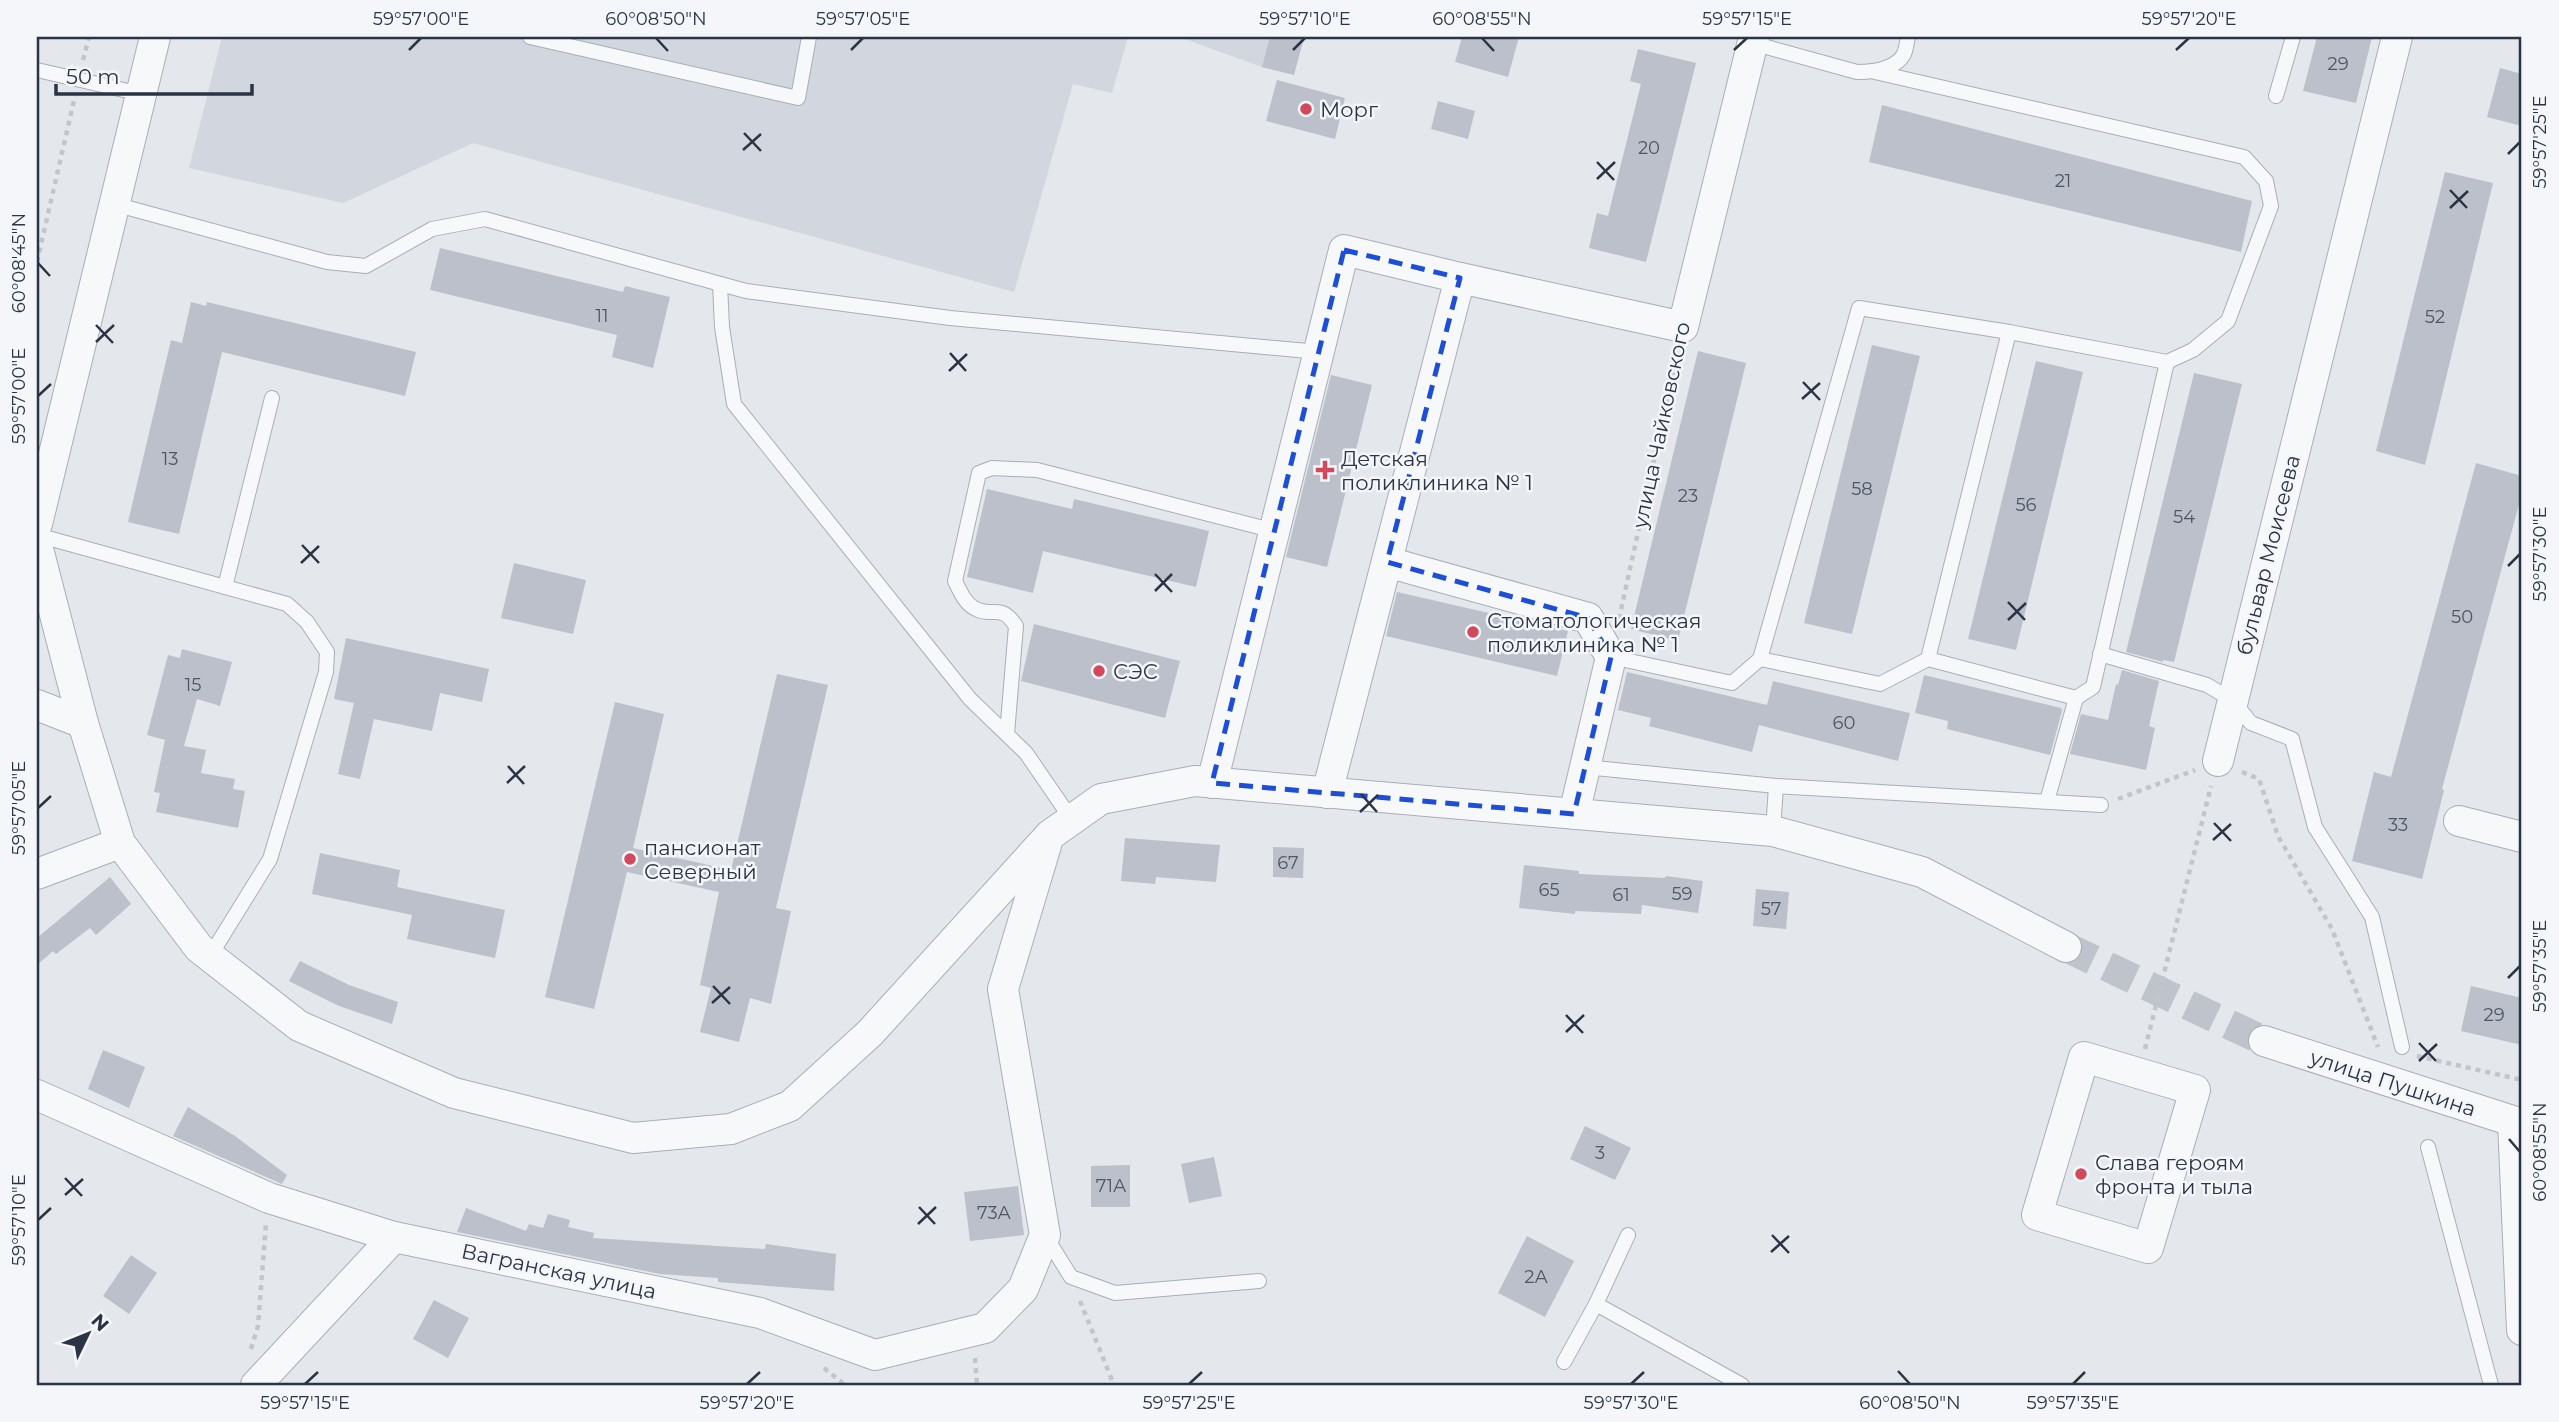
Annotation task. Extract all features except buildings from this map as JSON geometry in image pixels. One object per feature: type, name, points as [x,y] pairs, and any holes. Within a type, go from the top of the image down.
[{"type":"street","points":[[37,523],[155,37]]},
{"type":"street","name":"бульвар Моисеева","points":[[2218,761],[2397,37]]},
{"type":"street","name":"улица Чайковского","points":[[1683,327],[1753,40]]},
{"type":"street","points":[[1212,783],[1344,250],[1683,327]]},
{"type":"street","points":[[1327,793],[1460,278]]},
{"type":"street","points":[[37,545],[83,723],[120,843],[199,948],[299,1026],[454,1093],[633,1138],[731,1129],[790,1106],[870,1033],[1061,828],[1101,800],[1195,781],[1773,831],[1922,872],[2066,947]]},
{"type":"street","points":[[1387,562],[1588,618],[1611,657],[1574,814]]},
{"type":"street","points":[[37,705],[83,723]]},
{"type":"street","points":[[2459,821],[2522,837]]},
{"type":"street","points":[[1045,1235],[1003,989],[1061,828]]},
{"type":"street","points":[[37,874],[120,843]]},
{"type":"street","name":"улица Пушкина","points":[[2264,1041],[2517,1123]]},
{"type":"street","points":[[2084,1057],[2139,1073],[2195,1090],[2148,1248],[2037,1215],[2084,1057]]},
{"type":"street","name":"Вагранская улица","points":[[37,1094],[269,1198],[394,1237],[760,1313],[874,1355],[985,1328],[1023,1289],[1045,1235]]},
{"type":"street","points":[[2517,1123],[2522,1329]]},
{"type":"street","points":[[256,1385],[394,1237]]},
{"type":"lane","points":[[530,37],[798,98],[809,37]]},
{"type":"lane","points":[[1875,72],[1888,67],[1904,54],[1908,37]]},
{"type":"lane","points":[[2276,96],[2293,37]]},
{"type":"lane","points":[[1611,657],[1732,683],[1760,659],[1859,308],[2009,332],[2166,362],[2193,350],[2228,321],[2271,206],[2266,181],[2244,158],[1875,72],[1857,72],[1753,40]]},
{"type":"lane","points":[[37,70],[141,94]]},
{"type":"lane","points":[[114,204],[327,262],[366,266],[432,229],[485,219],[746,291],[950,318],[1319,352]]},
{"type":"lane","points":[[720,284],[722,327],[734,404],[970,699],[1027,752],[1061,828]]},
{"type":"lane","points":[[1928,659],[2009,332]]},
{"type":"lane","points":[[2048,801],[2076,698],[2093,687],[2166,362]]},
{"type":"lane","points":[[225,587],[272,398]]},
{"type":"lane","points":[[1007,734],[1016,626],[1010,617],[998,610],[977,611],[968,603],[955,581],[979,473],[992,468],[1037,470],[1275,531]]},
{"type":"lane","points":[[37,535],[287,604],[307,622],[327,652],[323,685],[270,859],[210,956]]},
{"type":"lane","points":[[2100,654],[2207,685],[2232,700],[2251,723],[2292,739],[2315,827],[2372,917],[2396,1048]]},
{"type":"lane","points":[[1760,659],[1880,684],[1928,659],[2076,698]]},
{"type":"lane","points":[[1585,767],[1776,786],[2101,805]]},
{"type":"lane","points":[[1773,831],[1776,786]]},
{"type":"lane","points":[[2428,1147],[2491,1385]]},
{"type":"lane","points":[[1045,1235],[1071,1277],[1115,1293],[1259,1281]]},
{"type":"lane","points":[[1564,1362],[1596,1304],[1628,1235]]},
{"type":"lane","points":[[1596,1304],[1742,1385]]},
{"type":"path","points":[[37,262],[89,37]]},
{"type":"path","name":"улица Чайковского","points":[[1611,657],[1683,327]]},
{"type":"path","points":[[2101,805],[2218,761],[2259,779],[2278,836],[2332,929],[2376,1046],[2396,1048]]},
{"type":"path","points":[[2139,1073],[2218,761]]},
{"type":"path","points":[[2416,1056],[2522,1080]]},
{"type":"path","points":[[250,1352],[258,1326],[259,1287],[269,1198]]},
{"type":"path","points":[[1071,1277],[1114,1385]]},
{"type":"highlighted area","points":[[1344,250],[1460,278],[1387,562],[1588,618],[1611,657],[1574,814],[1212,783]]},
{"type":"shaded area","points":[[222,37],[1128,37],[1112,93],[1073,84],[1014,292],[473,143],[343,203],[189,168]]},
{"type":"shaded area","points":[[1179,37],[1304,37],[1294,75],[1262,67]]},
{"type":"tunnel","points":[[2066,947],[2264,1041]]},
{"type":"place","name":"Морг","points":[[1306,109]]},
{"type":"place","name":"Детская поликлиника № 1","points":[[1325,470]]},
{"type":"place","name":"Стоматологическая поликлиника № 1","points":[[1473,632]]},
{"type":"place","name":"СЭС","points":[[1099,671]]},
{"type":"place","name":"пансионат Северный","points":[[630,859]]},
{"type":"place","name":"Слава героям фронта и тыла","points":[[2081,1174]]}]
